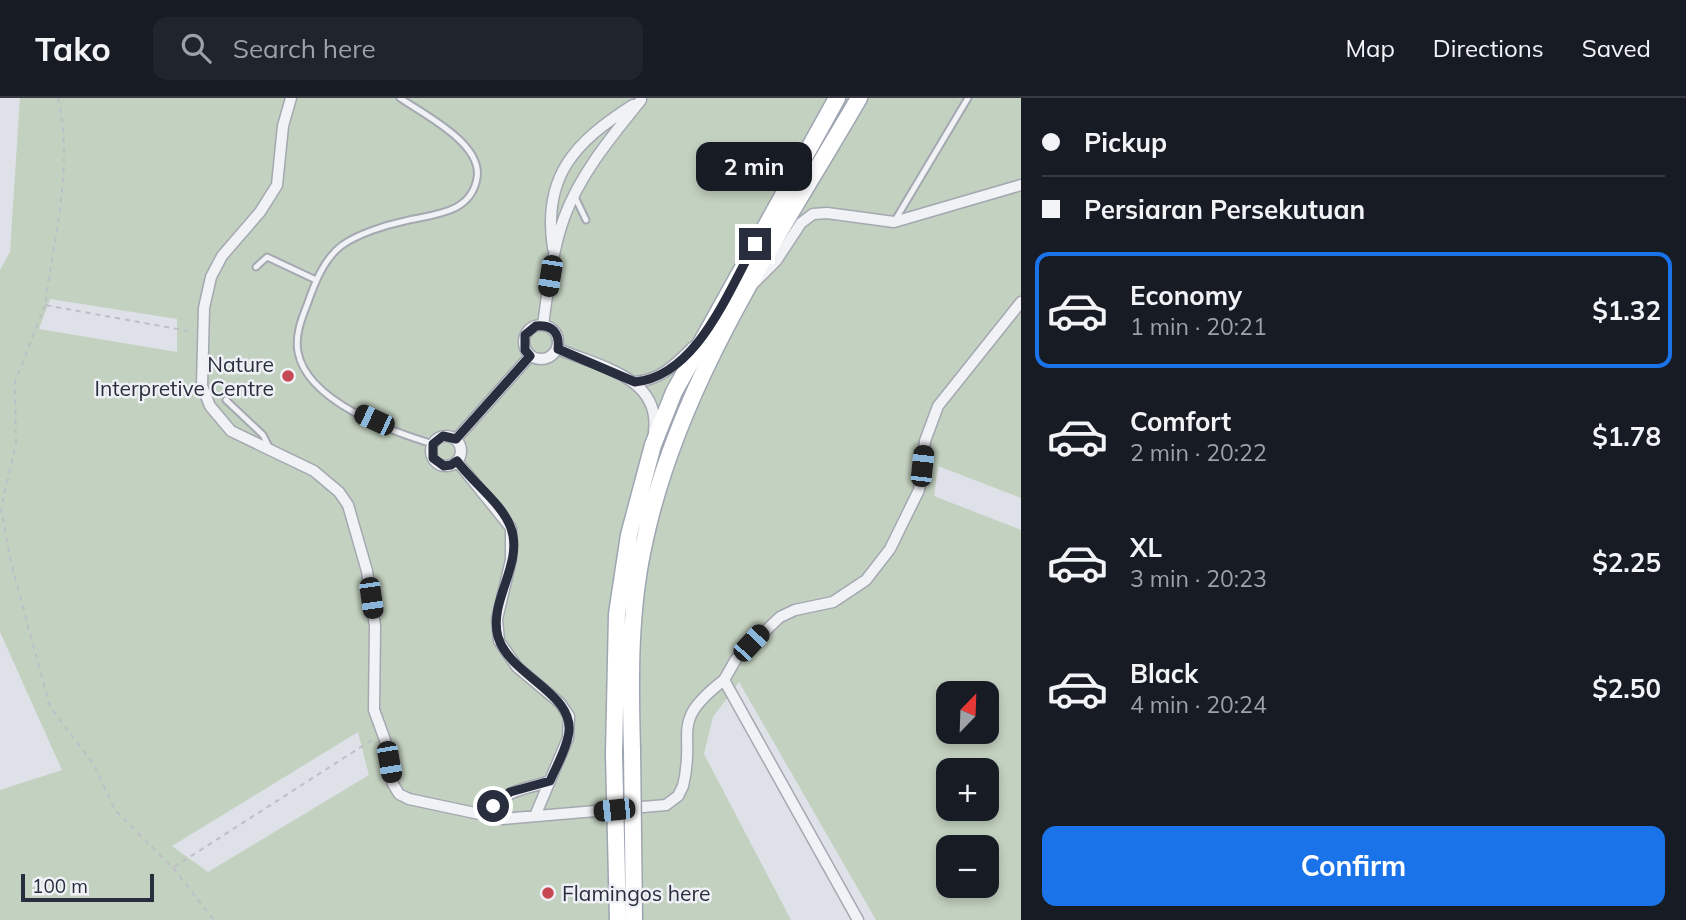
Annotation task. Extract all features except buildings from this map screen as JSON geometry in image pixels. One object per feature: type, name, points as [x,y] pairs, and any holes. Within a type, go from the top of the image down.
[{"type":"main road","points":[[618,920],[614,754],[617,614],[629,535],[653,445],[674,392],[837,98]]},
{"type":"main road","points":[[634,920],[630,667],[644,540],[658,488],[691,400],[749,287],[859,98]]},
{"type":"street","points":[[291,98],[283,127],[277,186],[260,212],[222,256],[211,277],[204,308],[202,386],[209,406],[231,431],[314,471],[339,492],[354,518],[368,571],[375,626],[374,710],[383,733],[393,785],[399,793],[489,817],[535,816],[666,805],[672,801],[678,796],[686,774],[687,722],[690,712],[724,680],[736,659],[779,617],[795,610],[833,602],[866,580],[890,549],[919,490],[925,441],[938,406],[1021,302]]},
{"type":"street","points":[[543,325],[554,252],[574,195],[642,99]]},
{"type":"street","points":[[554,252],[549,218],[553,192],[564,170],[581,144],[642,99]]},
{"type":"street","points":[[749,287],[776,261],[801,223],[813,215],[827,213],[894,222],[1021,186]]},
{"type":"street","points":[[543,325],[556,333],[558,349],[545,360],[530,356],[525,350],[525,335],[536,326],[543,325]]},
{"type":"street","points":[[635,382],[646,381],[669,370],[703,338]]},
{"type":"street","points":[[558,349],[635,382],[652,400],[655,411],[653,445]]},
{"type":"street","points":[[456,439],[530,356]]},
{"type":"street","points":[[443,436],[456,439],[461,450],[457,461],[451,465],[438,463],[433,458],[433,444],[443,436]]},
{"type":"street","points":[[457,461],[511,528],[511,561],[496,619],[499,641],[517,667],[560,703],[569,716],[568,737],[535,816]]},
{"type":"street","points":[[724,680],[858,920]]},
{"type":"street","points":[[489,817],[498,799],[510,792],[550,781]]},
{"type":"lane","points":[[400,98],[470,149],[478,172],[474,188],[464,202],[447,213],[404,221],[348,242],[331,257],[316,280],[297,335],[297,349],[307,375],[326,394],[349,408],[433,444]]},
{"type":"lane","points":[[894,222],[968,98]]},
{"type":"lane","points":[[574,195],[586,220]]},
{"type":"lane","points":[[256,267],[267,257],[316,280]]},
{"type":"lane","points":[[226,400],[263,435],[271,452]]},
{"type":"path","points":[[58,98],[63,119],[63,189],[45,305],[15,383],[16,444],[1,508],[10,563],[50,707],[94,765],[115,810],[173,868],[214,920]]},
{"type":"path","points":[[45,305],[203,334]]},
{"type":"path","points":[[173,868],[383,733]]},
{"type":"green space","points":[[20,98],[1021,98],[1021,498],[938,466],[934,496],[1021,530],[1021,920],[876,920],[739,682],[713,717],[704,754],[791,920],[0,920],[0,790],[62,770],[0,632],[0,270],[10,252]],"holes":[[[50,299],[177,319],[177,352],[39,329]],[[358,732],[369,775],[208,872],[172,846]]]},
{"type":"place","name":"Nature Interpretive Centre","points":[[288,376]]},
{"type":"place","name":"Flamingos here","points":[[548,893]]},
{"type":"route","points":[[493,806],[498,799],[510,792],[550,781],[568,737],[569,716],[560,703],[517,667],[499,641],[496,619],[511,561],[511,528],[504,515],[469,478],[457,461],[444,466],[433,458],[433,444],[443,436],[456,439],[530,356],[525,350],[525,335],[536,326],[551,327],[559,341],[558,349],[635,382],[646,381],[669,370],[703,338],[755,244]]}]
